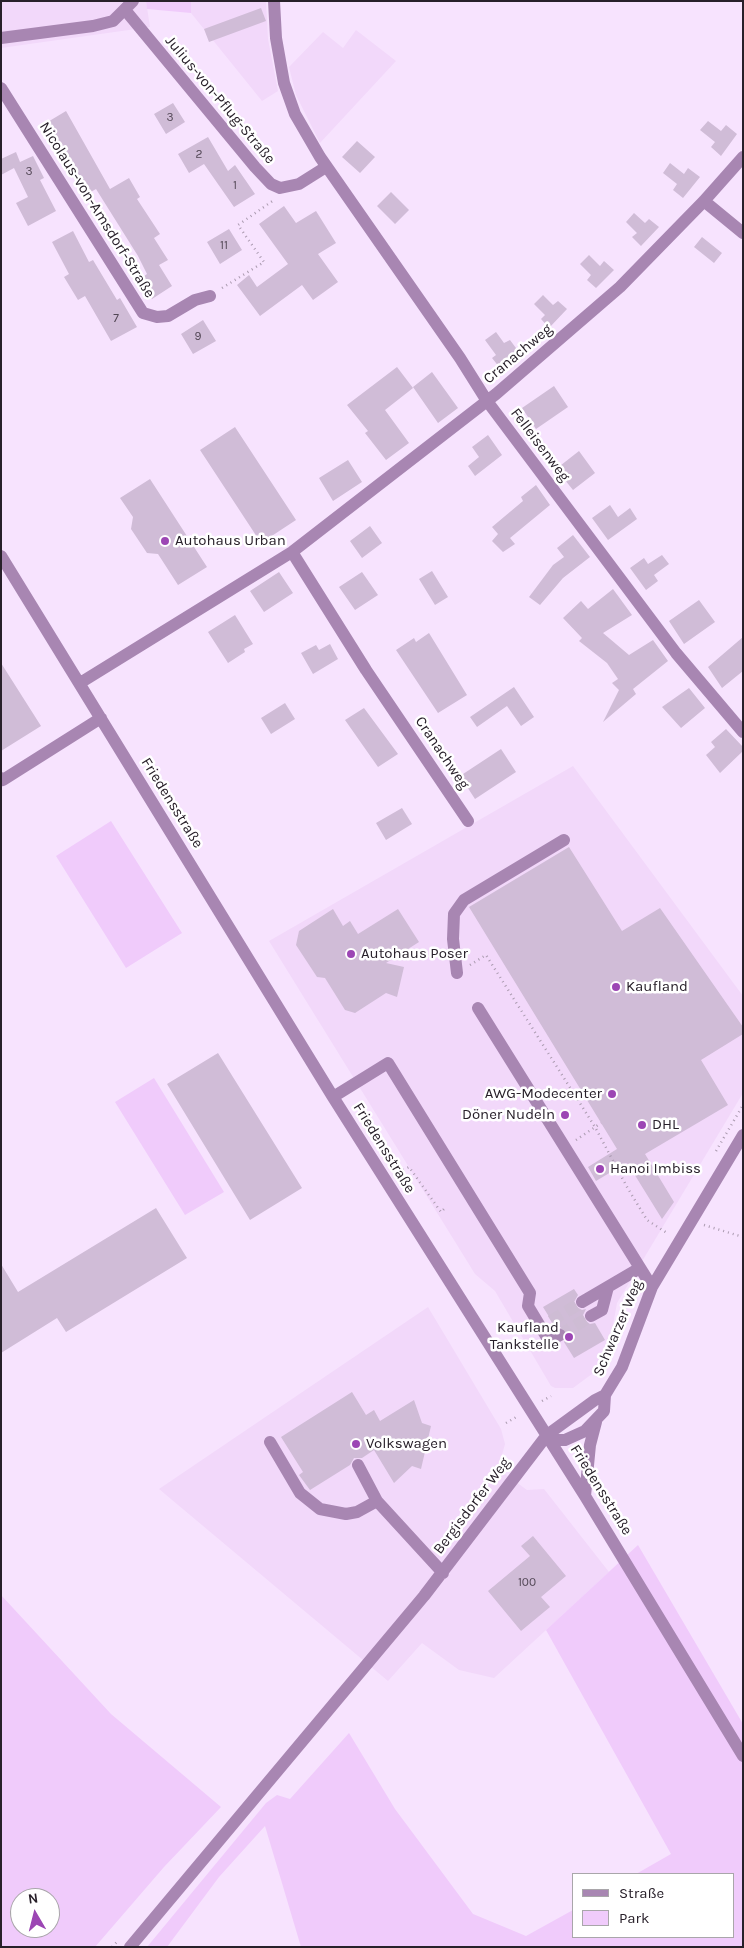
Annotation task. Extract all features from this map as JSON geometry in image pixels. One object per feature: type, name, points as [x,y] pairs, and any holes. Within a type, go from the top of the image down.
[{"type":"street","name":"Felleisenweg","points":[[274,1],[279,55],[288,97],[306,134],[326,167],[460,358],[487,401],[676,653],[743,732]]},
{"type":"street","points":[[1,38],[93,26],[113,21],[129,6]]},
{"type":"street","name":"Julius-von-Pflug-Straße","points":[[129,6],[264,178],[280,188]]},
{"type":"street","name":"Nicolaus-von-Amsdorf-Straße","points":[[1,88],[143,312],[157,317],[168,316],[195,300],[210,296]]},
{"type":"street","name":"Cranachweg","points":[[80,683],[292,552],[487,401],[566,336],[620,287],[704,201],[743,157]]},
{"type":"street","points":[[280,188],[299,184],[326,167]]},
{"type":"street","points":[[704,201],[743,233]]},
{"type":"street","name":"Cranachweg","points":[[292,552],[366,670],[468,821]]},
{"type":"street","name":"Friedensstraße","points":[[1,556],[333,1097],[585,1496],[743,1756]]},
{"type":"street","points":[[2,780],[101,718]]},
{"type":"street","points":[[457,974],[452,939],[454,914],[464,900],[564,840]]},
{"type":"street","points":[[478,1008],[652,1287]]},
{"type":"street","points":[[333,1097],[388,1063],[530,1293],[528,1306],[546,1324],[549,1341],[560,1335]]},
{"type":"street","name":"Schwarzer Weg","points":[[547,1435],[595,1400],[605,1395],[622,1367],[652,1287],[743,1135]]},
{"type":"street","points":[[582,1302],[640,1268]]},
{"type":"street","points":[[591,1316],[602,1310],[608,1287]]},
{"type":"street","points":[[547,1435],[556,1440],[565,1440],[585,1431],[596,1422],[604,1411],[605,1395]]},
{"type":"street","points":[[585,1496],[590,1445],[596,1422]]},
{"type":"street","name":"Bergisdorfer Weg","points":[[130,1947],[443,1573],[547,1435]]},
{"type":"street","points":[[270,1442],[300,1493],[320,1509],[346,1514],[357,1512],[377,1501]]},
{"type":"street","points":[[358,1465],[377,1501],[443,1573]]},
{"type":"path","points":[[210,296],[264,262],[238,225],[278,196],[280,188]]},
{"type":"path","points":[[457,974],[486,955],[595,1127],[647,1220],[667,1234]]},
{"type":"path","points":[[565,1147],[601,1123]]},
{"type":"path","points":[[403,1170],[409,1167],[441,1212],[444,1209]]},
{"type":"path","points":[[691,1221],[743,1237]]},
{"type":"shaded area","points":[[1,1],[146,1],[150,27],[1,48]]},
{"type":"shaded area","points":[[191,1],[266,1],[268,39],[278,91],[262,101],[191,13]]},
{"type":"shaded area","points":[[356,30],[396,61],[320,143],[296,95],[289,67],[323,32],[343,48]]},
{"type":"shaded area","points":[[573,766],[743,996],[743,1093],[617,1303],[608,1353],[596,1371],[573,1388],[555,1388],[551,1386],[495,1291],[475,1274],[269,941]]},
{"type":"shaded area","points":[[428,1307],[501,1429],[505,1444],[498,1469],[527,1490],[544,1489],[609,1572],[494,1678],[459,1670],[422,1643],[388,1681],[159,1489]]},
{"type":"green space","points":[[146,1],[191,1],[191,13],[147,9]]},
{"type":"green space","points":[[111,821],[182,933],[126,968],[56,856]]},
{"type":"green space","points":[[154,1078],[224,1192],[185,1215],[115,1102]]},
{"type":"green space","points":[[638,1545],[743,1724],[743,1947],[301,1947],[265,1826],[219,1877],[167,1947],[147,1947],[266,1803],[277,1795],[290,1799],[349,1733],[395,1809],[473,1914],[526,1936],[572,1911],[572,1938],[734,1938],[734,1873],[638,1873],[671,1854],[546,1630]]},
{"type":"green space","points":[[1,1595],[111,1714],[221,1807],[164,1867],[95,1947],[1,1947]]},
{"type":"building","points":[[261,8],[266,21],[209,42],[204,29]]},
{"type":"building","points":[[173,103],[185,122],[166,134],[154,114]]},
{"type":"building","points":[[66,111],[110,189],[129,178],[140,197],[137,199],[160,234],[154,238],[168,260],[159,265],[172,286],[152,299],[140,279],[147,274],[138,256],[96,189],[89,193],[46,123]]},
{"type":"building","points":[[708,121],[721,131],[726,125],[737,134],[721,156],[711,147],[715,142],[700,130]]},
{"type":"building","points":[[208,137],[228,171],[235,165],[255,194],[234,207],[204,164],[189,173],[178,154]]},
{"type":"building","points":[[357,141],[375,157],[360,173],[342,157]]},
{"type":"building","points":[[16,152],[20,162],[33,156],[44,178],[40,180],[56,211],[28,226],[16,203],[28,197],[14,168],[1,175],[1,159]]},
{"type":"building","points":[[670,163],[684,174],[688,168],[700,177],[683,198],[673,190],[677,184],[663,173]]},
{"type":"building","points":[[391,192],[409,210],[395,224],[377,206]]},
{"type":"building","points":[[284,206],[296,223],[316,211],[336,243],[318,254],[338,282],[313,300],[302,285],[260,316],[237,285],[249,275],[257,287],[288,264],[259,224]]},
{"type":"building","points":[[634,213],[645,223],[649,219],[659,227],[641,246],[632,237],[637,233],[626,222]]},
{"type":"building","points":[[229,229],[242,250],[220,264],[207,242]]},
{"type":"building","points":[[73,231],[89,262],[93,260],[117,300],[120,298],[137,327],[111,341],[85,296],[78,300],[64,277],[69,274],[52,242]]},
{"type":"building","points":[[702,237],[722,253],[714,263],[694,247]]},
{"type":"building","points":[[589,255],[600,266],[604,261],[614,270],[596,288],[587,280],[591,275],[580,264]]},
{"type":"building","points":[[543,295],[553,305],[558,301],[567,309],[549,328],[541,319],[545,315],[534,304]]},
{"type":"building","points":[[203,320],[216,341],[193,354],[181,334]]},
{"type":"building","points":[[496,332],[504,343],[510,340],[519,352],[500,368],[492,358],[496,355],[485,340]]},
{"type":"building","points":[[397,367],[413,388],[385,410],[409,443],[386,460],[365,433],[368,431],[347,405]]},
{"type":"building","points":[[432,372],[458,408],[438,423],[413,387]]},
{"type":"building","points":[[554,386],[568,407],[536,429],[522,408]]},
{"type":"building","points":[[235,427],[296,520],[261,543],[200,450]]},
{"type":"building","points":[[488,435],[502,455],[475,476],[468,466],[479,457],[472,447]]},
{"type":"building","points":[[579,451],[595,473],[573,490],[556,469]]},
{"type":"building","points":[[348,460],[362,482],[333,501],[319,478]]},
{"type":"building","name":"Autohaus Urban","points":[[150,479],[207,567],[178,585],[158,554],[147,553],[131,529],[133,517],[120,498]]},
{"type":"building","points":[[536,485],[550,505],[510,538],[515,544],[503,552],[492,541],[498,534],[492,527],[523,501],[521,497]]},
{"type":"building","points":[[610,505],[618,517],[630,508],[637,519],[608,540],[592,518]]},
{"type":"building","points":[[370,526],[382,543],[362,558],[350,541]]},
{"type":"building","points":[[573,535],[590,557],[563,578],[540,605],[529,597],[553,565],[564,557],[557,548]]},
{"type":"building","points":[[662,555],[669,564],[654,575],[658,581],[646,590],[630,568],[644,558],[648,564]]},
{"type":"building","points":[[432,571],[448,597],[435,605],[419,579]]},
{"type":"building","points":[[279,572],[293,593],[264,612],[250,591]]},
{"type":"building","points":[[362,572],[378,595],[355,610],[339,587]]},
{"type":"building","points":[[613,589],[632,615],[603,633],[629,655],[653,640],[668,661],[633,689],[636,694],[603,722],[619,690],[612,683],[618,679],[607,663],[579,641],[582,638],[563,618],[581,601],[588,609]]},
{"type":"building","points":[[699,600],[715,622],[684,644],[669,621]]},
{"type":"building","points":[[235,615],[253,644],[244,649],[245,652],[228,663],[208,632]]},
{"type":"building","points":[[429,633],[467,695],[438,713],[396,650],[414,638],[416,642]]},
{"type":"building","points":[[743,637],[743,671],[722,688],[708,667]]},
{"type":"building","points":[[330,644],[338,659],[313,674],[301,653],[316,645],[319,650]]},
{"type":"building","points":[[1,663],[41,726],[1,751]]},
{"type":"building","points":[[514,687],[534,717],[521,726],[507,706],[477,727],[470,717]]},
{"type":"building","points":[[689,688],[705,708],[681,728],[662,707]]},
{"type":"building","points":[[285,703],[295,719],[271,734],[261,718]]},
{"type":"building","points":[[364,708],[398,754],[378,767],[345,720]]},
{"type":"building","points":[[726,729],[743,747],[743,751],[720,773],[706,755],[715,747],[711,742]]},
{"type":"building","points":[[501,749],[516,772],[475,799],[460,776]]},
{"type":"building","points":[[402,808],[412,824],[386,840],[376,823]]},
{"type":"building","name":"Kaufland","points":[[569,847],[622,931],[660,908],[743,1027],[743,1034],[701,1060],[728,1105],[645,1154],[674,1202],[662,1219],[628,1164],[626,1163],[596,1181],[588,1167],[617,1149],[469,907]]},
{"type":"building","name":"Autohaus Poser","points":[[333,909],[343,926],[350,921],[358,934],[398,909],[419,942],[386,963],[404,967],[397,997],[386,993],[355,1013],[345,1010],[325,978],[317,977],[296,945],[299,931]]},
{"type":"building","points":[[218,1053],[302,1188],[250,1220],[167,1084]]},
{"type":"building","points":[[156,1208],[187,1258],[66,1332],[57,1318],[1,1353],[1,1264],[18,1292]]},
{"type":"building","points":[[574,1289],[578,1295],[574,1302],[575,1306],[582,1310],[586,1309],[583,1315],[584,1320],[590,1324],[595,1323],[605,1340],[574,1358],[564,1342],[568,1336],[567,1331],[561,1327],[556,1328],[543,1307]]},
{"type":"building","name":"Volkswagen","points":[[352,1392],[366,1415],[374,1410],[380,1421],[414,1400],[422,1423],[431,1426],[421,1469],[412,1466],[394,1483],[374,1450],[362,1458],[354,1458],[350,1465],[310,1490],[299,1475],[303,1472],[281,1437]]},
{"type":"building","points":[[533,1536],[566,1576],[541,1597],[550,1607],[521,1631],[488,1591],[530,1556],[521,1546]]},
{"type":"tunnel","points":[[551,1321],[582,1302]]},
{"type":"tunnel","points":[[560,1335],[591,1316]]},
{"type":"place","name":"Autohaus Urban","points":[[165,541]]},
{"type":"place","name":"Autohaus Poser","points":[[351,954]]},
{"type":"place","name":"Kaufland","points":[[616,987]]},
{"type":"place","name":"AWG-Modecenter","points":[[612,1094]]},
{"type":"place","name":"Döner Nudeln","points":[[565,1115]]},
{"type":"place","name":"DHL","points":[[642,1125]]},
{"type":"place","name":"Hanoi Imbiss","points":[[600,1169]]},
{"type":"place","name":"Kaufland Tankstelle","points":[[569,1337]]},
{"type":"place","name":"Volkswagen","points":[[356,1444]]}]
